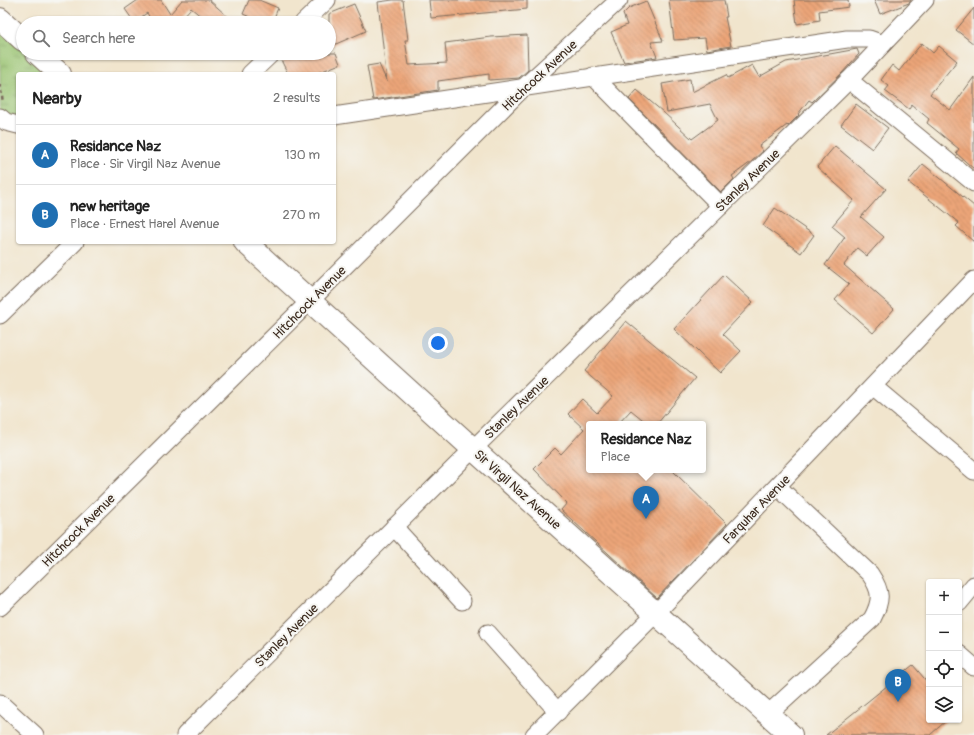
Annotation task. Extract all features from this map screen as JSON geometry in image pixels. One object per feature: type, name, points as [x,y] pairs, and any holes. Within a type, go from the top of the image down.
[{"type":"main road","points":[[0,19],[16,34]]},
{"type":"main road","points":[[45,60],[58,72]]},
{"type":"main road","name":"Sir Virgil Naz Avenue","points":[[247,244],[472,449],[791,735]]},
{"type":"street","points":[[310,16],[327,0]]},
{"type":"street","name":"Hitchcock Avenue","points":[[0,607],[524,87],[620,0]]},
{"type":"street","name":"Stanley Avenue","points":[[185,735],[472,449],[849,80],[925,0]]},
{"type":"street","points":[[336,116],[847,39],[869,39],[883,44]]},
{"type":"street","points":[[252,72],[265,60]]},
{"type":"street","points":[[593,76],[721,206]]},
{"type":"street","points":[[849,80],[974,183]]},
{"type":"street","points":[[2,112],[6,122],[16,124]]},
{"type":"street","points":[[0,315],[73,244]]},
{"type":"street","name":"Farquhar Avenue","points":[[534,735],[656,613],[778,487],[974,280]]},
{"type":"street","points":[[874,387],[974,470]]},
{"type":"street","points":[[768,714],[872,619],[879,606],[880,594],[877,585],[870,574],[778,487]]},
{"type":"street","points":[[394,527],[462,601]]},
{"type":"street","points":[[962,599],[974,585]]},
{"type":"street","points":[[488,633],[558,712]]},
{"type":"street","points":[[962,657],[974,667]]},
{"type":"street","points":[[0,703],[35,735]]},
{"type":"path","points":[[0,85],[3,103],[2,112]]},
{"type":"green space","points":[[0,26],[16,42],[16,60],[34,60],[45,72],[16,72],[16,119],[0,113]]},
{"type":"building","points":[[138,0],[161,0],[170,14],[182,0],[209,0],[227,16],[201,16],[191,8],[184,16],[149,16],[147,13],[143,16],[130,16],[125,9]]},
{"type":"building","points":[[249,0],[259,0],[278,8],[275,16],[247,16],[243,14]]},
{"type":"building","points":[[403,0],[408,40],[405,40],[409,65],[447,63],[445,43],[491,37],[527,35],[528,70],[519,78],[489,80],[489,74],[438,81],[438,90],[373,100],[367,66],[379,64],[387,82],[378,2]]},
{"type":"building","points":[[429,0],[527,0],[527,9],[431,18]]},
{"type":"building","points":[[669,0],[724,0],[727,17],[725,17],[731,46],[707,50],[705,38],[674,40]]},
{"type":"building","points":[[794,0],[848,0],[849,7],[819,11],[820,20],[797,24]]},
{"type":"building","points":[[874,0],[911,0],[909,3],[880,14]]},
{"type":"building","points":[[646,1],[663,41],[651,42],[657,57],[624,62],[611,32],[627,25],[623,14],[629,8]]},
{"type":"building","points":[[354,4],[366,31],[336,44],[336,16],[329,16],[329,14]]},
{"type":"building","points":[[974,8],[974,44],[956,30]]},
{"type":"building","points":[[922,43],[933,53],[939,46],[957,61],[930,94],[950,110],[974,77],[974,169],[956,153],[959,149],[927,123],[929,119],[912,105],[909,109],[885,91],[889,86],[881,80],[892,65],[899,71]]},
{"type":"building","points":[[857,49],[859,54],[842,73],[812,102],[809,100],[798,114],[799,115],[788,126],[787,125],[759,146],[763,151],[732,176],[734,179],[721,192],[629,99],[637,90],[692,139],[718,120],[710,104],[667,112],[662,84],[690,79],[692,92],[726,75],[728,78],[752,65],[759,77],[786,62]]},
{"type":"building","points":[[336,53],[340,64],[320,72],[287,72],[281,60],[336,60]]},
{"type":"building","points":[[856,104],[888,128],[872,149],[841,125]]},
{"type":"building","points":[[835,146],[886,189],[861,217],[884,237],[867,256],[857,248],[844,265],[894,309],[873,333],[835,300],[849,284],[825,265],[845,237],[832,226],[854,200],[817,167]]},
{"type":"building","points":[[923,164],[974,206],[974,242],[956,226],[959,223],[908,182]]},
{"type":"building","points":[[775,208],[814,235],[801,253],[763,226]]},
{"type":"building","points":[[724,275],[753,302],[723,334],[741,351],[720,373],[674,329]]},
{"type":"building","points":[[626,321],[695,378],[659,421],[644,421],[631,410],[621,421],[586,421],[586,473],[675,473],[727,524],[657,598],[561,510],[567,503],[534,469],[555,448],[561,454],[584,429],[568,414],[582,399],[597,413],[613,396],[584,371]]},
{"type":"building","points":[[913,665],[926,680],[926,723],[944,723],[930,735],[826,735]]},
{"type":"place","name":"Residance Naz","points":[[646,519]]},
{"type":"place","name":"new heritage","points":[[898,702]]}]
